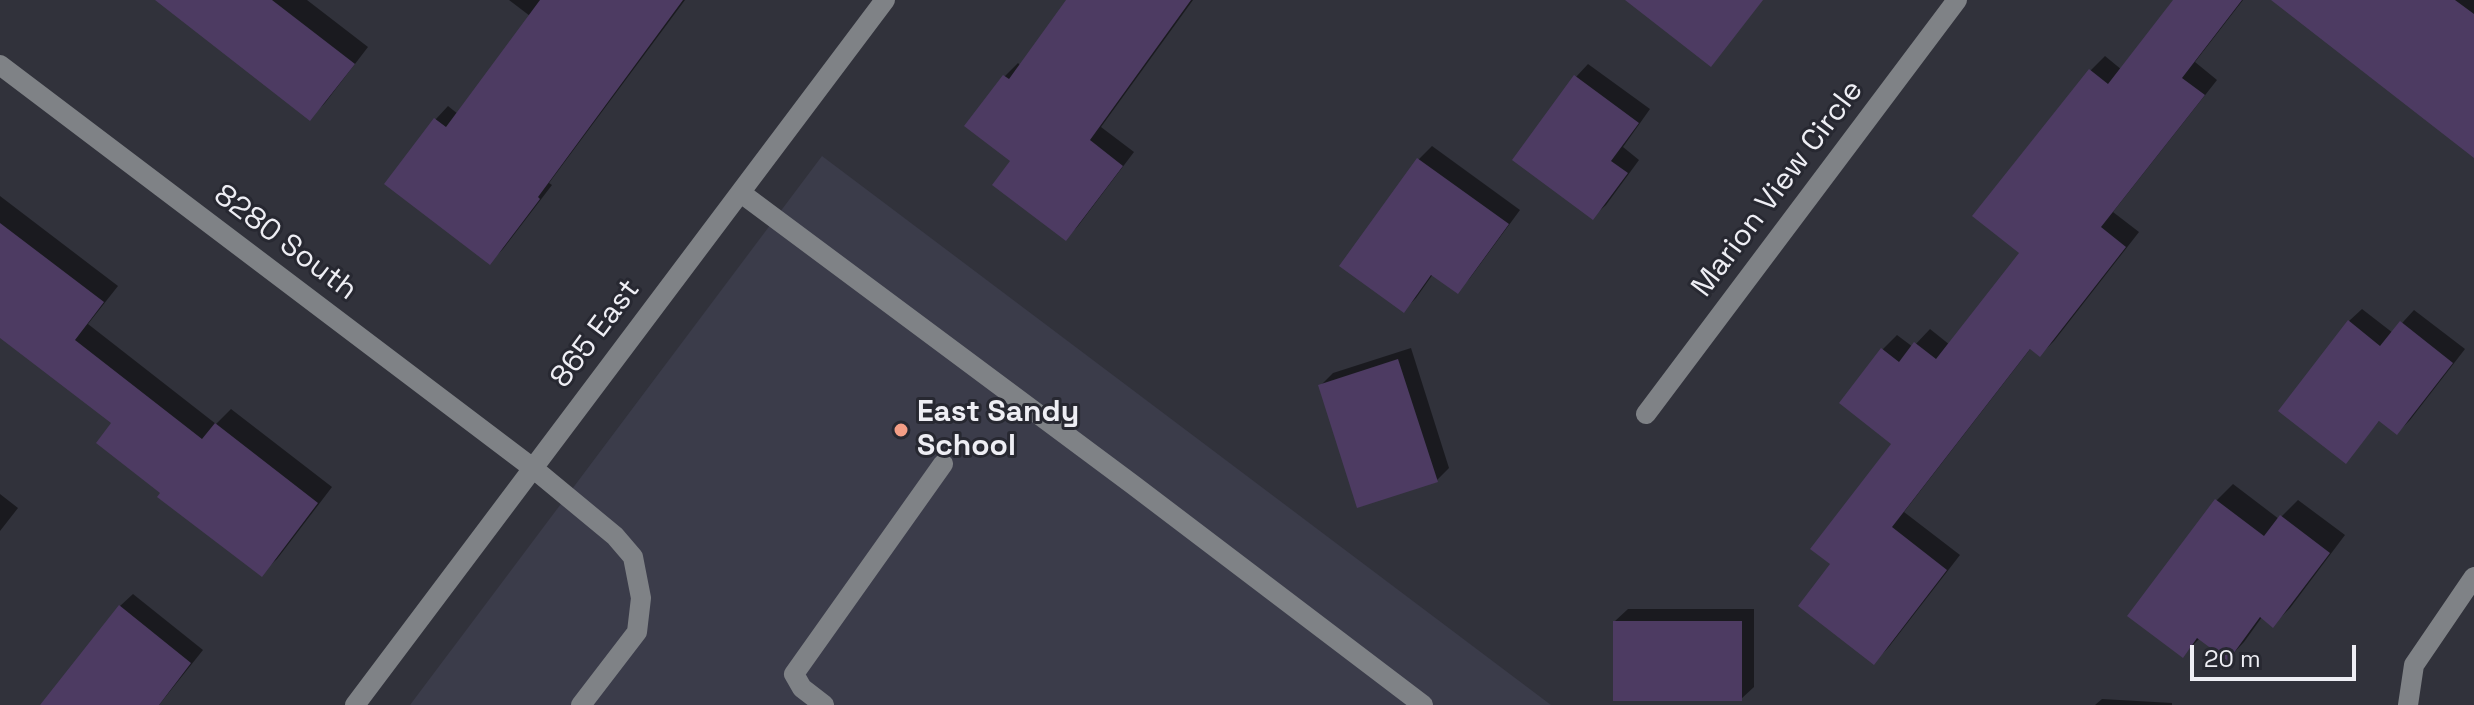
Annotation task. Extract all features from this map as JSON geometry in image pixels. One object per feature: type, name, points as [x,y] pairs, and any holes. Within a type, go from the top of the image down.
[{"type":"street","name":"865 East","points":[[355,705],[885,0]]},
{"type":"street","name":"Marion View Circle","points":[[1646,414],[1957,0]]},
{"type":"street","name":"8280 South","points":[[0,65],[534,469],[615,536],[633,557],[641,598],[637,632],[581,705]]},
{"type":"street","points":[[741,193],[1423,705]]},
{"type":"street","points":[[824,705],[802,688],[794,674],[943,464]]},
{"type":"street","points":[[2408,705],[2414,665],[2474,577]]},
{"type":"shaded area","name":"East Sandy School","points":[[822,156],[1551,705],[410,705]]},
{"type":"building","points":[[155,0],[272,0],[355,64],[310,121]]},
{"type":"building","points":[[540,0],[683,0],[490,265],[384,184],[434,118],[446,127]]},
{"type":"building","points":[[1066,0],[1191,0],[1090,140],[1123,166],[1066,241],[992,185],[1010,161],[964,126],[1003,75],[1009,79]]},
{"type":"building","points":[[1625,0],[1763,0],[1711,67]]},
{"type":"building","points":[[2173,0],[2242,0],[2182,78],[2205,95],[2101,227],[2126,247],[2040,357],[2030,349],[1892,527],[1947,570],[1874,665],[1798,606],[1830,564],[1810,549],[1891,444],[1839,403],[1881,348],[1899,362],[1914,342],[1936,359],[2019,253],[1972,216],[2089,69],[2108,84]]},
{"type":"building","points":[[2271,0],[2455,0],[2474,14],[2474,158]]},
{"type":"building","points":[[1574,75],[1639,123],[1611,161],[1628,173],[1593,220],[1512,160]]},
{"type":"building","points":[[1417,158],[1509,224],[1458,294],[1431,275],[1404,313],[1339,266]]},
{"type":"building","points":[[0,223],[104,302],[75,340],[202,439],[215,423],[318,503],[262,577],[157,497],[160,493],[96,443],[111,423],[0,338]]},
{"type":"building","points":[[2348,320],[2380,346],[2400,321],[2453,363],[2397,435],[2379,421],[2346,464],[2278,411]]},
{"type":"building","points":[[1398,359],[1438,482],[1357,508],[1318,385]]},
{"type":"building","points":[[2215,499],[2264,536],[2280,515],[2330,553],[2273,628],[2260,617],[2228,661],[2197,638],[2183,658],[2127,616]]},
{"type":"building","points":[[119,605],[191,663],[159,705],[40,705]]},
{"type":"building","points":[[1613,621],[1742,621],[1742,701],[1613,701]]},
{"type":"place","name":"East Sandy School","points":[[901,430]]}]
